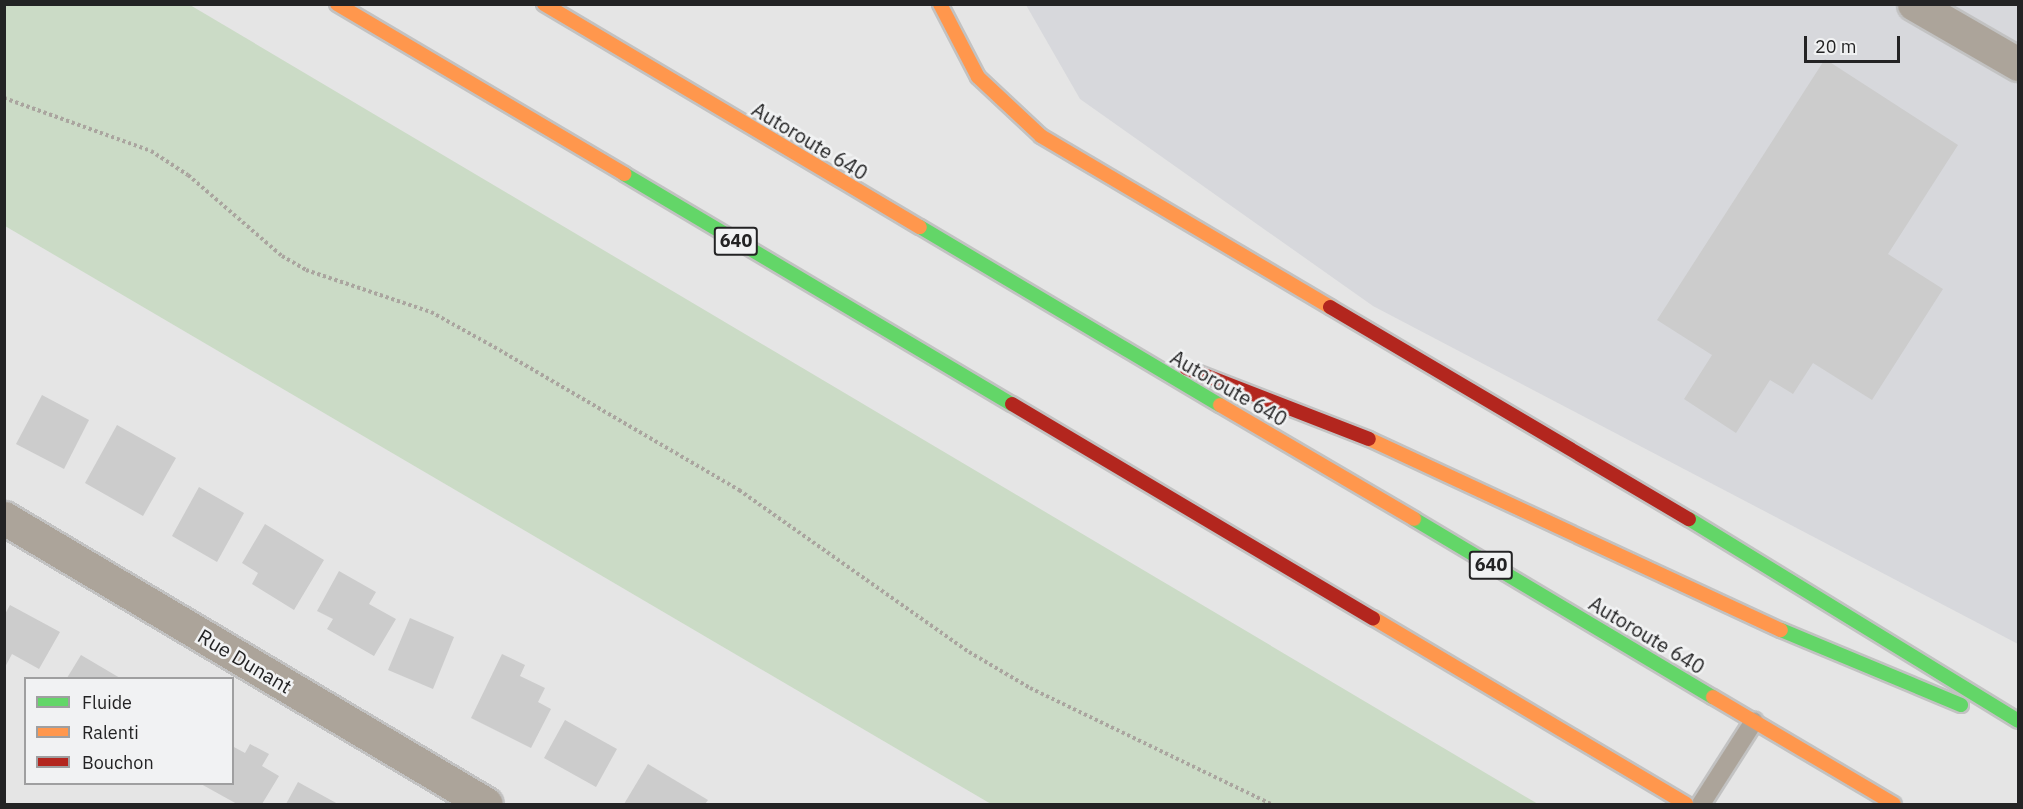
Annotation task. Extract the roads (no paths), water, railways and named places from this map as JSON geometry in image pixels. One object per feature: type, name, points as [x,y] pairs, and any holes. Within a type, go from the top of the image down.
[{"type":"highway","name":"640","points":[[337,4],[1686,804]]},
{"type":"highway","name":"Autoroute 640","points":[[544,4],[1086,328],[1894,804]]},
{"type":"highway","points":[[939,4],[978,77],[1041,136],[2019,721]]},
{"type":"highway","points":[[1086,328],[1432,464],[1802,640],[2019,728]]},
{"type":"street","points":[[1914,4],[2019,64]]},
{"type":"street","name":"Rue Dunant","points":[[4,518],[486,804]]},
{"type":"lane","points":[[1701,804],[1754,721]]}]
